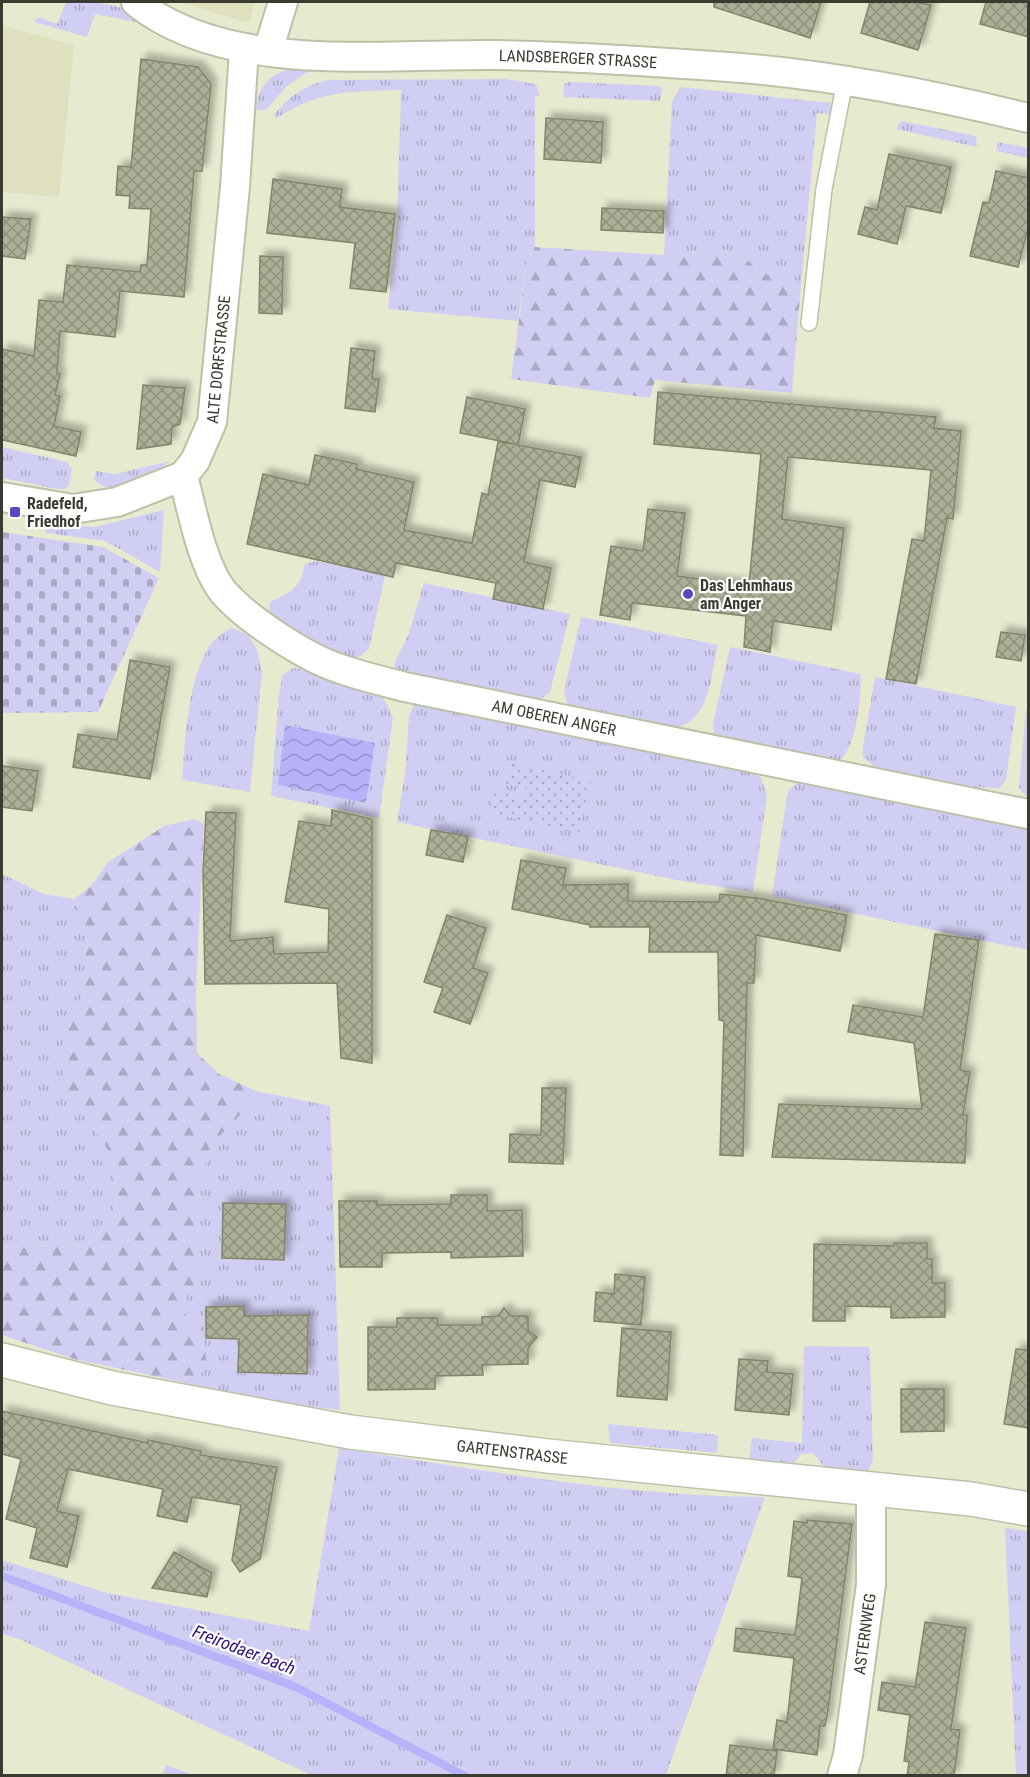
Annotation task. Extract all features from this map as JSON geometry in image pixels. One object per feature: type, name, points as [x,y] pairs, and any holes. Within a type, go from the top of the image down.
[{"type":"main road","name":"GARTENSTRASSE","points":[[2,1360],[112,1388],[350,1432],[971,1500],[1029,1509]]},
{"type":"street","name":"LANDSBERGER STRASSE","points":[[136,2],[169,24],[202,38],[256,50],[305,55],[525,56],[742,68],[845,81],[1029,118]]},
{"type":"street","name":"ALTE DORFSTRASSE","points":[[183,476],[195,461],[212,422],[235,187],[256,50],[283,2]]},
{"type":"street","points":[[2,497],[73,509],[117,502],[183,476]]},
{"type":"street","name":"AM OBEREN ANGER","points":[[183,476],[207,557],[221,589],[277,635],[337,668],[405,687],[1029,814]]},
{"type":"street","name":"ASTERNWEG","points":[[842,1776],[848,1755],[871,1584],[872,1490]]},
{"type":"lane","points":[[809,323],[824,189],[845,81]]},
{"type":"shaded area","points":[[179,2],[255,2],[249,23]]},
{"type":"shaded area","points":[[2,26],[74,45],[59,197],[2,192]]},
{"type":"green space","points":[[62,2],[115,6],[132,15],[136,22],[95,14],[87,37],[34,22],[38,17],[57,24],[66,3]]},
{"type":"green space","points":[[297,68],[310,70],[286,87],[266,110],[256,110],[259,93],[268,81],[281,72]]},
{"type":"green space","points":[[506,79],[536,84],[540,96],[535,96],[535,247],[527,260],[518,321],[388,309],[397,224],[401,90],[336,94],[307,102],[276,119],[274,115],[298,93],[311,85],[328,80]]},
{"type":"green space","points":[[569,82],[659,86],[662,88],[660,101],[563,97],[564,84]]},
{"type":"green space","points":[[680,87],[832,103],[832,115],[817,113],[800,296],[730,250],[664,255],[672,102]]},
{"type":"green space","points":[[901,121],[971,135],[976,137],[977,147],[896,129]]},
{"type":"green space","points":[[998,142],[1028,148],[1028,158],[996,151]]},
{"type":"green space","points":[[535,247],[664,255],[730,250],[800,296],[792,393],[655,380],[650,398],[511,379],[527,260]]},
{"type":"green space","points":[[2,447],[67,462],[72,469],[69,485],[65,489],[58,489],[2,478]]},
{"type":"green space","points":[[170,461],[143,479],[121,487],[111,488],[101,485],[94,479],[96,471],[115,474]]},
{"type":"green space","points":[[164,510],[160,572],[105,541],[46,533],[46,524],[94,527]]},
{"type":"green space","points":[[2,532],[103,547],[159,578],[98,712],[2,713]]},
{"type":"green space","points":[[316,561],[385,575],[369,649],[357,657],[348,659],[330,653],[269,618],[270,602],[284,596],[294,588],[301,578],[305,564]]},
{"type":"green space","points":[[424,583],[570,614],[550,692],[538,701],[397,673],[394,668],[395,661],[408,636]]},
{"type":"green space","points":[[581,617],[718,645],[707,697],[695,718],[685,725],[672,729],[572,708],[567,703],[564,691]]},
{"type":"green space","points":[[233,628],[248,635],[257,650],[262,672],[250,792],[182,780],[188,718],[198,672],[206,652],[218,637]]},
{"type":"green space","points":[[730,647],[861,674],[859,707],[854,731],[841,760],[724,740],[714,734],[713,724]]},
{"type":"green space","points":[[293,668],[324,674],[360,686],[378,694],[387,704],[393,718],[379,818],[271,796],[279,693],[283,675]]},
{"type":"green space","points":[[875,677],[1016,707],[1006,780],[1000,788],[973,787],[875,767],[863,757]]},
{"type":"green space","points":[[415,703],[746,767],[761,778],[767,796],[753,892],[676,880],[397,822],[405,774],[409,716]]},
{"type":"green space","points":[[1026,709],[1028,710],[1028,799],[1019,788]]},
{"type":"green space","points":[[510,763],[591,781],[579,833],[490,813],[495,791],[526,798],[527,789],[506,784]]},
{"type":"green space","points":[[800,780],[1028,823],[1028,950],[772,896],[787,796],[789,790]]},
{"type":"green space","points":[[194,819],[204,824],[196,989],[197,1053],[219,1074],[256,1091],[239,1116],[211,1145],[199,1185],[197,1254],[202,1277],[184,1304],[186,1316],[203,1324],[207,1369],[198,1375],[177,1381],[74,1359],[2,1335],[2,1247],[86,1244],[109,1225],[116,1200],[113,1158],[67,1088],[59,1054],[69,1021],[83,994],[87,932],[74,899],[91,886],[108,862],[164,826]]},
{"type":"green space","points":[[2,874],[44,894],[74,899],[87,932],[83,994],[69,1021],[67,1088],[113,1158],[116,1200],[109,1225],[86,1244],[2,1247]]},
{"type":"green space","points":[[256,1091],[330,1106],[340,1410],[286,1404],[177,1381],[198,1375],[183,1307],[187,1293],[202,1277],[197,1254],[199,1185],[211,1145],[239,1116]]},
{"type":"green space","points":[[804,1346],[869,1347],[873,1461],[868,1471],[824,1467],[813,1453],[801,1454],[794,1463],[749,1460],[752,1438],[802,1443]]},
{"type":"green space","points":[[608,1424],[718,1435],[717,1453],[610,1443]]},
{"type":"green space","points":[[339,1448],[606,1487],[712,1496],[765,1497],[666,1775],[311,1775],[19,1639],[2,1634],[2,1560],[107,1593],[309,1631]]},
{"type":"green space","points":[[1005,1528],[1028,1531],[1028,1775],[1016,1775]]},
{"type":"green space","points":[[166,1765],[193,1775],[162,1775]]},
{"type":"water","points":[[285,725],[375,743],[366,803],[278,785]]},
{"type":"building","points":[[714,2],[821,2],[810,38],[714,7]]},
{"type":"building","points":[[870,2],[917,2],[931,5],[918,50],[861,33]]},
{"type":"building","points":[[986,2],[1029,2],[1029,37],[980,24]]},
{"type":"building","points":[[141,59],[198,67],[211,84],[202,171],[194,171],[184,297],[120,291],[115,337],[60,331],[57,373],[60,374],[55,395],[60,396],[54,426],[81,432],[76,456],[2,440],[2,349],[34,356],[39,300],[63,302],[67,265],[140,272],[141,265],[147,265],[151,209],[129,208],[130,196],[116,195],[118,166],[131,167]]},
{"type":"building","points":[[546,118],[603,122],[601,163],[544,159]]},
{"type":"building","points":[[889,154],[951,167],[941,213],[906,206],[897,244],[858,234],[865,207],[877,210]]},
{"type":"building","points":[[996,171],[1029,178],[1029,224],[1018,267],[970,256],[983,202],[989,203]]},
{"type":"building","points":[[273,179],[342,189],[340,207],[395,214],[386,292],[350,288],[355,243],[267,233]]},
{"type":"building","points":[[602,208],[664,211],[663,233],[601,230]]},
{"type":"building","points":[[2,217],[31,219],[25,259],[2,256]]},
{"type":"building","points":[[260,256],[283,257],[282,314],[259,313]]},
{"type":"building","points":[[351,348],[375,351],[372,379],[379,379],[375,412],[345,408]]},
{"type":"building","points":[[143,385],[185,388],[180,424],[172,427],[171,444],[137,449]]},
{"type":"building","points":[[658,392],[936,417],[934,428],[961,431],[953,519],[947,518],[916,684],[886,679],[912,539],[924,541],[931,470],[788,457],[782,519],[844,528],[831,630],[773,621],[770,652],[744,647],[746,616],[632,603],[630,620],[600,615],[611,546],[643,551],[648,509],[685,513],[677,576],[749,585],[761,454],[654,444]]},
{"type":"building","points":[[467,397],[525,409],[518,445],[581,457],[575,487],[540,480],[524,562],[551,568],[543,609],[493,599],[496,583],[396,563],[393,577],[247,544],[263,474],[309,485],[315,455],[357,464],[356,469],[414,482],[404,530],[472,543],[482,493],[488,495],[498,442],[515,444],[460,433]]},
{"type":"building","points":[[1001,632],[1025,635],[1021,661],[996,657]]},
{"type":"building","points":[[130,660],[170,667],[150,779],[73,767],[78,734],[117,740]]},
{"type":"building","points":[[2,766],[38,771],[32,811],[2,807]]},
{"type":"building","points":[[332,810],[372,819],[372,1063],[341,1058],[337,983],[205,984],[203,872],[206,812],[236,813],[230,941],[273,937],[274,954],[328,952],[329,909],[285,902],[299,821],[331,826]]},
{"type":"building","points":[[431,830],[468,836],[463,862],[426,855]]},
{"type":"building","points":[[521,860],[566,868],[563,885],[628,884],[628,901],[719,902],[720,894],[757,898],[847,915],[840,951],[756,935],[754,983],[747,983],[743,1156],[720,1155],[724,1021],[719,1020],[718,952],[649,952],[650,927],[590,927],[590,925],[512,909]]},
{"type":"building","points":[[447,915],[486,928],[473,968],[488,973],[470,1024],[434,1012],[443,988],[424,982]]},
{"type":"building","points":[[935,934],[979,940],[960,1070],[970,1072],[963,1115],[967,1115],[965,1163],[772,1157],[779,1104],[922,1109],[914,1043],[848,1032],[853,1005],[923,1017]]},
{"type":"building","points":[[542,1088],[566,1088],[563,1164],[509,1162],[510,1134],[541,1135]]},
{"type":"building","points":[[451,1195],[487,1195],[487,1211],[522,1210],[523,1256],[451,1258],[451,1252],[382,1253],[382,1267],[340,1267],[339,1201],[377,1201],[377,1205],[451,1204]]},
{"type":"building","points":[[223,1203],[286,1204],[284,1260],[222,1258]]},
{"type":"building","points":[[894,1243],[927,1243],[927,1259],[932,1259],[932,1283],[945,1283],[945,1317],[891,1318],[891,1307],[845,1306],[845,1321],[813,1321],[814,1244],[894,1246]]},
{"type":"building","points":[[615,1274],[645,1277],[641,1325],[594,1321],[596,1292],[614,1294]]},
{"type":"building","points":[[244,1306],[244,1316],[308,1315],[307,1374],[238,1372],[239,1339],[206,1338],[206,1307]]},
{"type":"building","points":[[504,1308],[511,1316],[528,1316],[528,1330],[537,1337],[528,1348],[528,1364],[482,1365],[483,1375],[435,1376],[435,1389],[368,1390],[368,1327],[397,1327],[397,1318],[437,1318],[438,1325],[482,1325],[482,1317],[498,1316]]},
{"type":"building","points":[[622,1328],[671,1332],[667,1400],[617,1396]]},
{"type":"building","points":[[1016,1349],[1029,1350],[1029,1428],[1004,1424]]},
{"type":"building","points":[[739,1359],[768,1361],[767,1372],[793,1374],[789,1415],[735,1410]]},
{"type":"building","points":[[901,1389],[944,1389],[944,1431],[901,1432]]},
{"type":"building","points":[[2,1411],[148,1443],[148,1440],[201,1451],[200,1455],[277,1467],[260,1559],[240,1572],[232,1560],[241,1505],[192,1497],[187,1522],[157,1516],[163,1489],[68,1469],[57,1511],[79,1516],[67,1567],[30,1558],[37,1528],[6,1519],[21,1459],[2,1454]]},
{"type":"building","points":[[807,1520],[852,1524],[828,1710],[825,1726],[820,1726],[817,1755],[773,1749],[777,1720],[787,1722],[794,1658],[734,1651],[736,1628],[795,1635],[802,1578],[788,1576],[794,1521],[807,1523]]},
{"type":"building","points":[[174,1552],[212,1573],[207,1597],[152,1588]]},
{"type":"building","points":[[925,1622],[966,1628],[951,1729],[960,1730],[954,1776],[907,1776],[909,1762],[904,1761],[910,1715],[878,1710],[882,1682],[915,1687]]},
{"type":"building","points":[[730,1745],[777,1751],[774,1776],[726,1776]]},
{"type":"waterway","name":"Freirodaer Bach","points":[[2,1576],[296,1687],[465,1776]]},
{"type":"place","name":"Radefeld, Friedhof","points":[[15,512]]},
{"type":"place","name":"Das Lehmhaus am Anger","points":[[688,594]]}]
